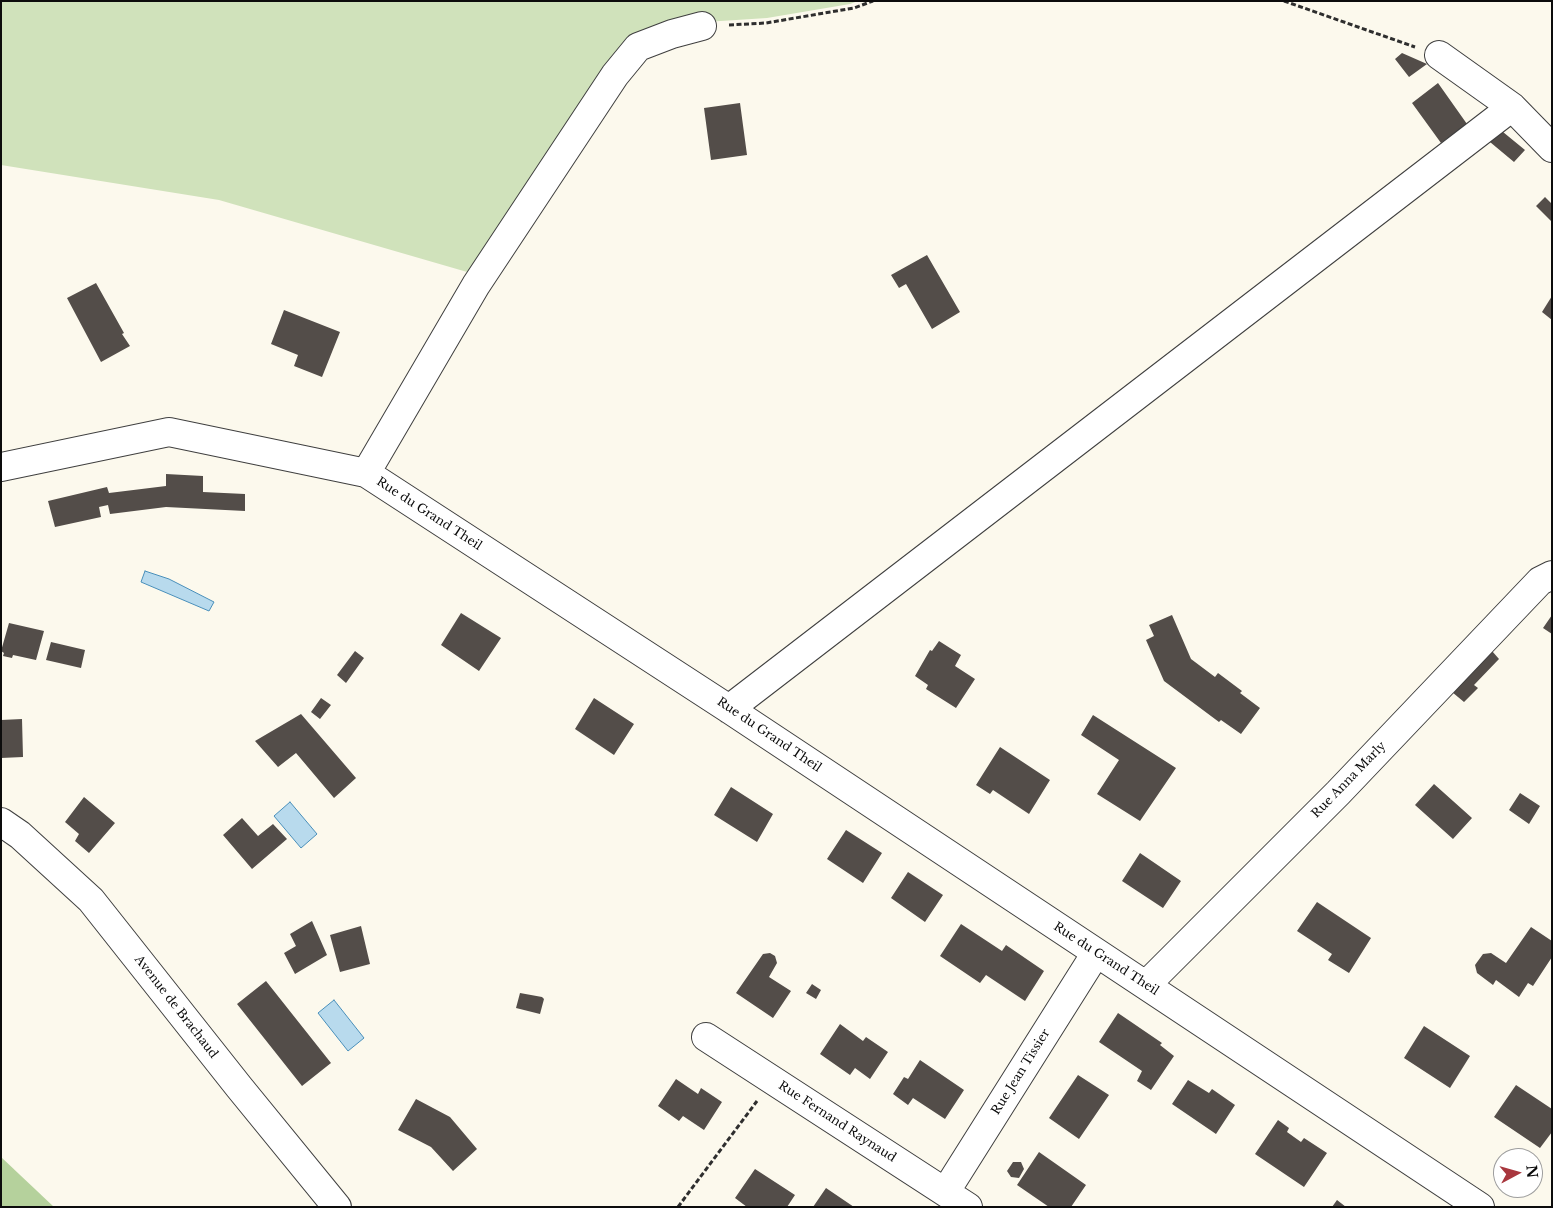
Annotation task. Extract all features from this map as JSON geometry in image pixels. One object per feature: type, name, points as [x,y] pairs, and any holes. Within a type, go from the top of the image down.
[{"type":"street","points":[[366,473],[476,285],[615,75],[638,47],[672,34],[702,26]]},
{"type":"street","points":[[1439,55],[1512,107],[1552,148]]},
{"type":"street","points":[[729,709],[1512,107]]},
{"type":"street","name":"Rue du Grand Theil","points":[[1,467],[168,432],[366,473],[729,709],[1480,1207]]},
{"type":"street","name":"Rue Anna Marly","points":[[1146,986],[1338,793],[1540,581],[1552,575]]},
{"type":"street","name":"Avenue de Brachaud","points":[[1,822],[20,835],[91,900],[337,1207]]},
{"type":"street","name":"Rue Jean Tissier","points":[[946,1192],[1096,953]]},
{"type":"street","name":"Rue Fernand Raynaud","points":[[706,1038],[968,1207]]},
{"type":"path","points":[[702,26],[766,23],[854,8],[873,1]]},
{"type":"path","points":[[1284,1],[1439,55]]},
{"type":"path","points":[[678,1207],[760,1098]]},
{"type":"green space","points":[[1,1],[858,1],[767,18],[690,23],[656,30],[474,274],[219,200],[1,165]]},
{"type":"green space","points":[[1,1157],[54,1207],[1,1207]]},
{"type":"water","points":[[145,571],[169,579],[214,602],[209,611],[141,582]]},
{"type":"water","points":[[290,802],[317,834],[301,848],[274,816]]},
{"type":"water","points":[[334,1000],[364,1038],[348,1051],[318,1013]]},
{"type":"building","points":[[1402,53],[1427,64],[1409,77],[1395,59]]},
{"type":"building","points":[[1438,83],[1467,124],[1441,143],[1412,103]]},
{"type":"building","points":[[740,103],[747,155],[711,160],[704,108]]},
{"type":"building","points":[[1503,132],[1525,150],[1514,162],[1490,142]]},
{"type":"building","points":[[1545,197],[1552,204],[1552,222],[1536,206]]},
{"type":"building","points":[[927,255],[960,312],[932,329],[906,284],[899,288],[891,275]]},
{"type":"building","points":[[96,283],[130,346],[101,362],[67,298]]},
{"type":"building","points":[[1552,296],[1552,320],[1542,312]]},
{"type":"building","points":[[284,310],[340,332],[322,377],[294,366],[298,355],[271,344]]},
{"type":"building","points":[[166,474],[203,476],[203,492],[245,494],[245,511],[166,507],[110,514],[108,505],[99,507],[101,517],[55,527],[48,501],[107,487],[109,493],[166,486]]},
{"type":"building","points":[[461,613],[501,638],[479,671],[441,645]]},
{"type":"building","points":[[1172,615],[1191,659],[1215,677],[1218,673],[1242,691],[1240,693],[1260,708],[1241,734],[1221,720],[1219,722],[1164,681],[1146,640],[1154,636],[1149,625]]},
{"type":"building","points":[[1552,615],[1552,634],[1543,628]]},
{"type":"building","points":[[9,623],[44,631],[36,660],[13,655],[12,658],[3,656],[4,653],[1,651]]},
{"type":"building","points":[[939,641],[961,655],[955,666],[975,679],[956,708],[926,689],[928,685],[915,676],[930,650],[932,651]]},
{"type":"building","points":[[51,642],[85,650],[81,668],[46,660]]},
{"type":"building","points":[[355,651],[364,658],[346,683],[337,675]]},
{"type":"building","points":[[1492,651],[1499,659],[1474,685],[1478,688],[1464,702],[1452,692]]},
{"type":"building","points":[[321,698],[331,705],[320,719],[311,712]]},
{"type":"building","points":[[594,698],[634,724],[614,755],[575,729]]},
{"type":"building","points":[[301,714],[356,778],[334,798],[296,753],[278,767],[255,741]]},
{"type":"building","points":[[1093,715],[1176,768],[1140,821],[1097,794],[1119,760],[1081,735]]},
{"type":"building","points":[[22,719],[23,757],[1,758],[1,720]]},
{"type":"building","points":[[1000,747],[1050,780],[1029,814],[993,790],[990,794],[976,785]]},
{"type":"building","points":[[1434,784],[1472,818],[1453,839],[1415,805]]},
{"type":"building","points":[[731,787],[773,814],[757,842],[714,815]]},
{"type":"building","points":[[1520,793],[1540,806],[1529,824],[1509,810]]},
{"type":"building","points":[[84,797],[115,823],[89,853],[75,841],[79,834],[65,822]]},
{"type":"building","points":[[242,818],[258,836],[273,824],[287,839],[252,869],[223,835]]},
{"type":"building","points":[[846,830],[882,853],[863,883],[827,859]]},
{"type":"building","points":[[1140,853],[1181,881],[1163,908],[1122,881]]},
{"type":"building","points":[[908,872],[943,895],[925,922],[891,898]]},
{"type":"building","points":[[1317,902],[1371,938],[1349,973],[1328,960],[1332,954],[1297,931]]},
{"type":"building","points":[[312,921],[327,955],[295,974],[284,953],[296,946],[290,934]]},
{"type":"building","points":[[961,924],[1002,951],[1006,945],[1044,971],[1025,1001],[986,975],[980,983],[940,956]]},
{"type":"building","points":[[361,926],[370,964],[340,972],[330,935]]},
{"type":"building","points":[[1531,927],[1552,941],[1552,957],[1533,986],[1528,983],[1519,997],[1496,980],[1493,985],[1477,973],[1475,965],[1483,954],[1491,953],[1506,963]]},
{"type":"building","points":[[770,953],[775,956],[777,963],[769,977],[791,991],[773,1018],[736,993],[763,954]]},
{"type":"building","points":[[266,981],[331,1063],[302,1086],[237,1004]]},
{"type":"building","points":[[812,984],[821,990],[816,999],[806,993]]},
{"type":"building","points":[[520,993],[544,999],[540,1014],[516,1008]]},
{"type":"building","points":[[1118,1013],[1162,1043],[1160,1045],[1174,1056],[1151,1090],[1137,1081],[1142,1071],[1099,1042]]},
{"type":"building","points":[[840,1024],[863,1041],[866,1037],[888,1052],[870,1079],[855,1068],[850,1075],[820,1054]]},
{"type":"building","points":[[1424,1026],[1470,1056],[1450,1088],[1404,1058]]},
{"type":"building","points":[[920,1060],[964,1090],[945,1119],[913,1098],[908,1105],[893,1094],[904,1077],[908,1079]]},
{"type":"building","points":[[1078,1075],[1109,1095],[1079,1139],[1049,1118]]},
{"type":"building","points":[[676,1079],[698,1094],[701,1088],[722,1102],[704,1130],[683,1116],[679,1121],[658,1106]]},
{"type":"building","points":[[1188,1080],[1209,1093],[1212,1089],[1235,1105],[1216,1134],[1172,1104]]},
{"type":"building","points":[[1516,1085],[1552,1109],[1552,1132],[1540,1148],[1494,1117]]},
{"type":"building","points":[[416,1099],[450,1117],[477,1149],[453,1171],[431,1147],[398,1130]]},
{"type":"building","points":[[1278,1120],[1289,1128],[1287,1132],[1301,1142],[1304,1138],[1327,1153],[1304,1187],[1255,1154]]},
{"type":"building","points":[[1039,1152],[1086,1185],[1071,1207],[1049,1207],[1017,1185]]},
{"type":"building","points":[[1013,1162],[1021,1162],[1024,1169],[1019,1178],[1011,1177],[1007,1171]]},
{"type":"building","points":[[755,1169],[795,1195],[787,1207],[747,1207],[735,1198]]},
{"type":"building","points":[[826,1188],[854,1207],[813,1207]]},
{"type":"building","points":[[1337,1200],[1346,1207],[1332,1207]]}]
